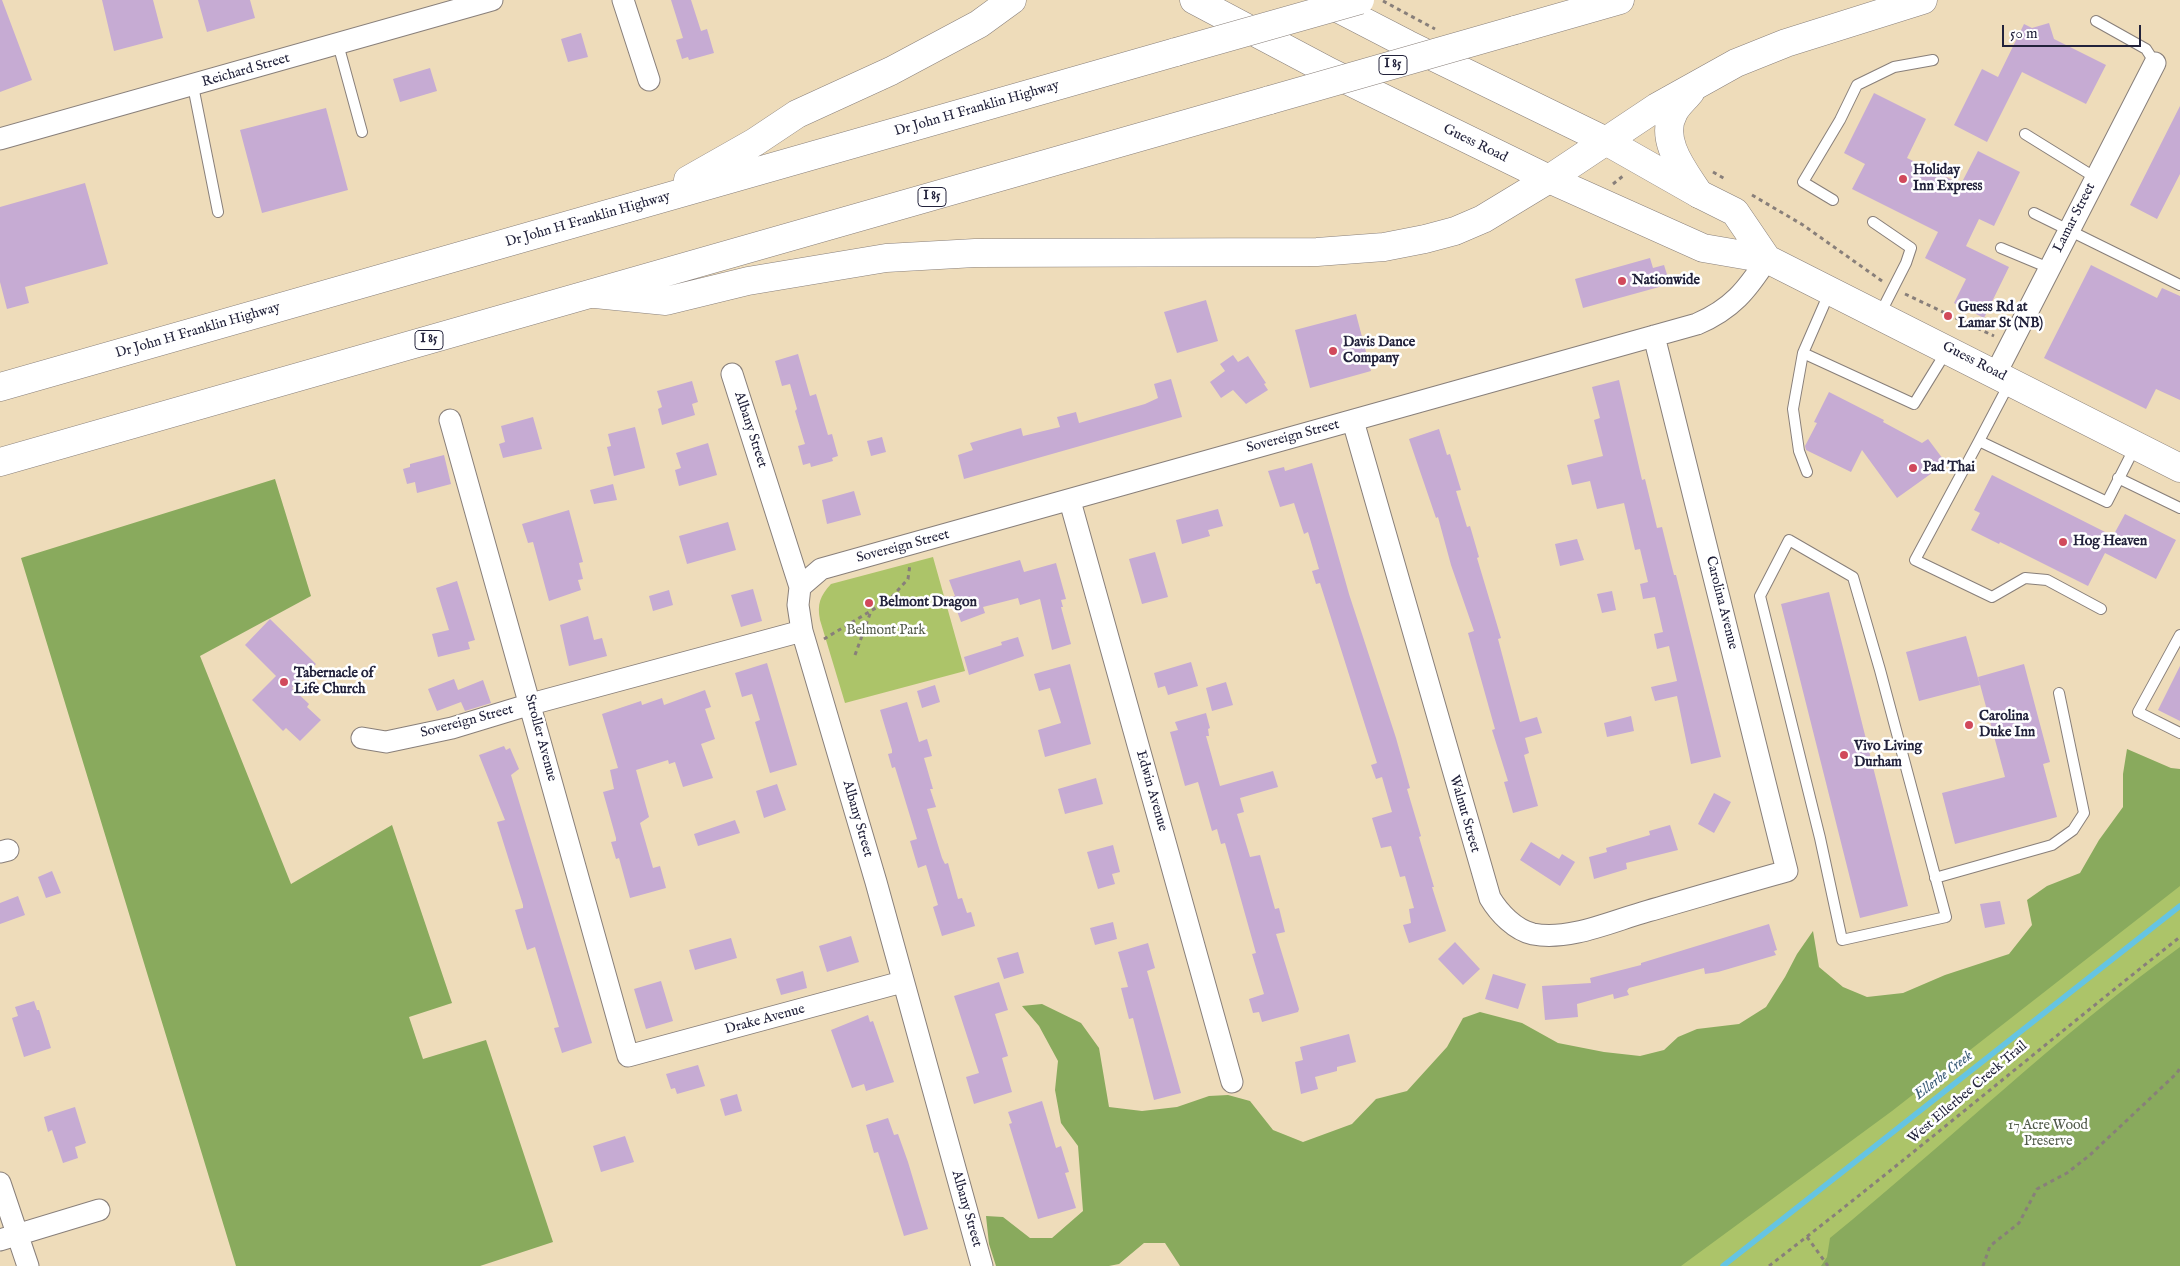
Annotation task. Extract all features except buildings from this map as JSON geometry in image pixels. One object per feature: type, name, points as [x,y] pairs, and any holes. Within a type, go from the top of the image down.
[{"type":"main road","points":[[639,205],[755,142],[797,114],[891,71],[979,24],[1012,0]]},
{"type":"main road","name":"Guess Road","points":[[1194,0],[1330,72],[1549,179],[1703,248],[1767,259],[2180,468]]},
{"type":"main road","name":"Guess Road","points":[[1322,0],[1407,44],[1604,140],[1699,194],[1735,212],[1767,259]]},
{"type":"main road","name":"Dr John H Franklin Highway","points":[[0,387],[1360,0]]},
{"type":"main road","name":"I 85","points":[[0,462],[595,294],[1620,0]]},
{"type":"main road","points":[[595,294],[666,301],[748,281],[886,258],[975,253],[1317,252],[1384,247],[1425,240],[1455,231],[1483,219],[1549,179],[1604,140],[1699,82],[1736,63],[1786,43],[1923,0]]},
{"type":"main road","points":[[1699,82],[1674,112],[1669,124],[1671,143],[1676,159],[1699,194]]},
{"type":"street","name":"Reichard Street","points":[[0,138],[193,86],[492,0]]},
{"type":"street","points":[[623,0],[648,80]]},
{"type":"street","name":"Lamar Street","points":[[2003,377],[2050,268],[2155,63]]},
{"type":"street","name":"Sovereign Street","points":[[800,587],[821,569],[1070,501],[1697,324],[1728,308],[1749,287],[1767,259]]},
{"type":"street","name":"Carolina Avenue","points":[[1654,336],[1787,870]]},
{"type":"street","name":"Albany Street","points":[[732,374],[800,587],[798,605],[805,641],[876,882],[902,982],[982,1266]]},
{"type":"street","name":"Stroller Avenue","points":[[450,420],[628,1056]]},
{"type":"street","name":"Walnut Street","points":[[1353,421],[1484,884],[1490,898],[1502,914],[1517,927],[1530,933],[1546,936],[1565,934],[1787,870]]},
{"type":"street","name":"Edwin Avenue","points":[[1070,501],[1232,1082]]},
{"type":"street","name":"Sovereign Street","points":[[362,738],[386,742],[452,728],[531,704],[805,641]]},
{"type":"street","name":"Drake Avenue","points":[[628,1056],[902,982]]},
{"type":"street","points":[[0,1182],[9,1238],[28,1266]]},
{"type":"street","points":[[9,1238],[99,1210]]},
{"type":"lane","points":[[2096,21],[2146,49],[2155,63]]},
{"type":"lane","points":[[338,44],[362,132]]},
{"type":"lane","points":[[1834,200],[1803,182],[1840,120],[1857,85],[1894,67],[1933,60]]},
{"type":"lane","points":[[193,86],[218,212]]},
{"type":"lane","points":[[2025,134],[2096,178]]},
{"type":"lane","points":[[2034,213],[2180,285]]},
{"type":"lane","points":[[1873,222],[1911,248],[1906,263],[1880,315]]},
{"type":"lane","points":[[2001,248],[2050,268]]},
{"type":"lane","points":[[1808,472],[1799,451],[1792,409],[1803,353],[1830,290]]},
{"type":"lane","points":[[1803,353],[1914,404],[1948,349]]},
{"type":"lane","points":[[2003,377],[1979,441],[1915,560],[1992,597],[2025,578],[2047,580],[2101,609]]},
{"type":"lane","points":[[1979,441],[2107,502],[2136,445]]},
{"type":"lane","points":[[2118,478],[2180,508]]},
{"type":"lane","points":[[1789,540],[1853,577],[1880,670],[1935,878],[1946,917],[1842,940],[1820,838],[1760,596],[1789,540]]},
{"type":"lane","points":[[2180,634],[2138,712],[2180,732]]},
{"type":"lane","points":[[1935,878],[2052,845],[2073,830],[2084,813],[2059,693]]},
{"type":"path","points":[[805,641],[889,600],[908,579],[909,545]]},
{"type":"path","points":[[855,655],[871,610]]},
{"type":"path","name":"West Ellerbee Creek Trail","points":[[1769,1266],[2180,937]]},
{"type":"path","points":[[1983,1266],[1990,1246],[2019,1223],[2037,1190],[2067,1173],[2090,1155],[2145,1105],[2180,1068]]},
{"type":"path","points":[[1807,1237],[1828,1266]]},
{"type":"green space","points":[[275,479],[311,596],[200,656],[291,884],[392,825],[452,1003],[409,1017],[423,1059],[486,1040],[553,1242],[480,1266],[236,1266],[21,558]]},
{"type":"green space","name":"Belmont Park","points":[[933,557],[965,671],[845,703],[820,620],[819,605],[824,592],[831,584]]},
{"type":"green space","points":[[2127,749],[2171,768],[2180,769],[2180,886],[1892,1111],[1681,1266],[1180,1266],[1165,1243],[1144,1243],[1119,1264],[1109,1266],[996,1266],[989,1244],[986,1216],[1003,1217],[1030,1238],[1052,1238],[1083,1211],[1078,1146],[1061,1123],[1055,1090],[1058,1061],[1039,1026],[1022,1006],[1042,1004],[1081,1023],[1099,1048],[1109,1107],[1142,1111],[1177,1107],[1209,1096],[1228,1095],[1250,1101],[1273,1130],[1303,1142],[1352,1124],[1376,1099],[1407,1091],[1447,1047],[1463,1018],[1480,1012],[1522,1023],[1558,1043],[1604,1052],[1640,1056],[1664,1050],[1678,1037],[1697,1029],[1739,1024],[1766,1007],[1797,954],[1813,931],[1819,967],[1843,987],[1867,997],[1903,993],[1945,975],[2009,954],[2032,925],[2027,900],[2047,886],[2080,873],[2099,840],[2123,807],[2123,774]]},
{"type":"green space","name":"17 Acre Wood Preserve","points":[[2180,856],[2180,1266],[1352,1266],[1860,1116]]},
{"type":"green space","points":[[2180,947],[2180,1266],[1821,1266],[1827,1257],[1830,1238],[2046,1053],[2134,981]]},
{"type":"waterway","name":"Ellerbe Creek","points":[[1723,1266],[2180,906]]},
{"type":"place","name":"Holiday Inn Express","points":[[1903,179]]},
{"type":"place","name":"Nationwide","points":[[1622,281]]},
{"type":"place","name":"Guess Rd at Lamar St (NB)","points":[[1948,316]]},
{"type":"place","name":"Davis Dance Company","points":[[1333,351]]},
{"type":"place","name":"Pad Thai","points":[[1913,468]]},
{"type":"place","name":"Hog Heaven","points":[[2063,542]]},
{"type":"place","name":"Belmont Dragon","points":[[869,603]]},
{"type":"place","name":"Tabernacle of Life Church","points":[[284,682]]},
{"type":"place","name":"Carolina Duke Inn","points":[[1969,725]]},
{"type":"place","name":"Vivo Living Durham","points":[[1844,755]]}]
